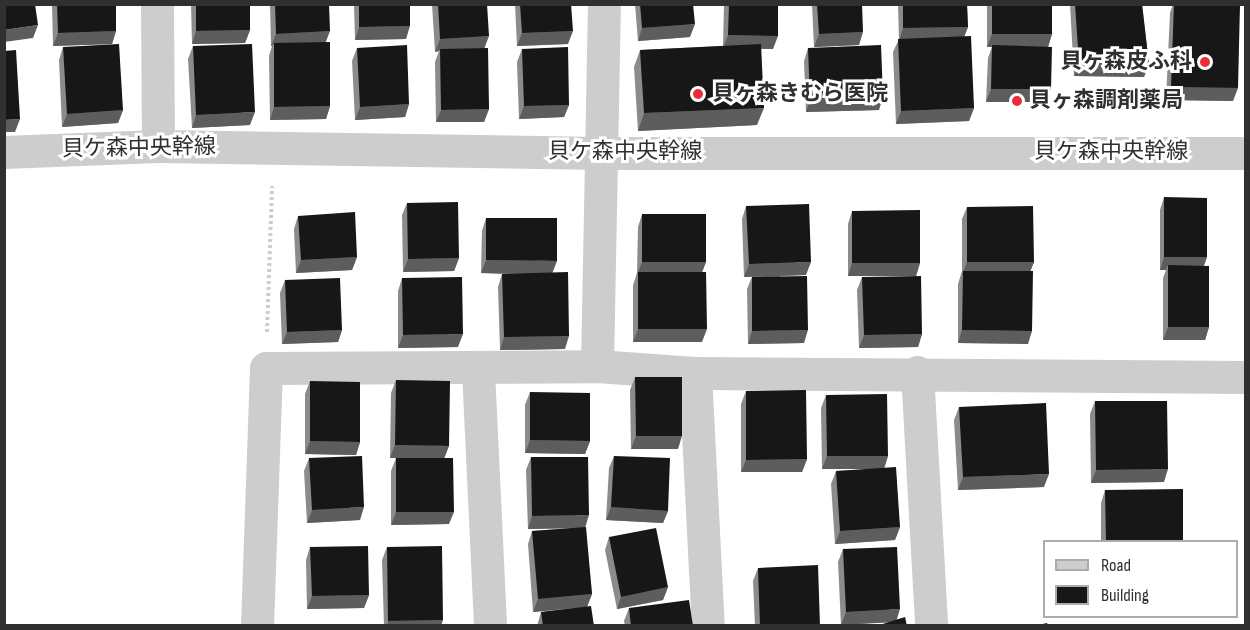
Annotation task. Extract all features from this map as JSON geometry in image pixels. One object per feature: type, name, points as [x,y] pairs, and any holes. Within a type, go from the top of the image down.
[{"type":"street","points":[[157,4],[158,146]]},
{"type":"street","points":[[597,366],[604,4]]},
{"type":"street","name":"貝ケ森中央幹線","points":[[4,152],[158,146],[602,153],[1245,153]]},
{"type":"street","points":[[257,626],[266,368],[478,370],[597,366],[694,373],[917,372],[1245,377]]},
{"type":"street","points":[[478,370],[490,626]]},
{"type":"street","points":[[917,372],[931,626]]},
{"type":"street","points":[[694,373],[708,626]]},
{"type":"path","points":[[266,368],[272,176]]},
{"type":"building","points":[[4,4],[35,4],[38,25],[4,30]]},
{"type":"building","points":[[57,4],[116,4],[116,31],[58,33]]},
{"type":"building","points":[[196,4],[250,4],[250,30],[196,31]]},
{"type":"building","points":[[275,4],[329,4],[330,31],[276,34]]},
{"type":"building","points":[[359,4],[410,4],[410,26],[359,27]]},
{"type":"building","points":[[438,4],[487,4],[489,36],[440,39]]},
{"type":"building","points":[[520,4],[571,4],[573,31],[522,33]]},
{"type":"building","points":[[640,4],[693,4],[695,24],[642,28]]},
{"type":"building","points":[[729,4],[778,4],[778,36],[728,35]]},
{"type":"building","points":[[817,4],[862,4],[863,32],[819,34]]},
{"type":"building","points":[[903,4],[967,4],[968,27],[903,28]]},
{"type":"building","points":[[992,4],[1052,4],[1052,34],[992,34]]},
{"type":"building","points":[[1075,4],[1142,4],[1149,64],[1079,63]]},
{"type":"building","points":[[1174,4],[1240,4],[1238,88],[1171,87]]},
{"type":"building","points":[[971,36],[974,108],[901,111],[898,39]]},
{"type":"building","points":[[330,42],[330,106],[274,107],[274,43]]},
{"type":"building","points":[[119,44],[123,110],[67,114],[63,47]]},
{"type":"building","points":[[252,44],[255,112],[196,115],[193,46]]},
{"type":"building","points":[[761,44],[764,108],[644,113],[640,50]]},
{"type":"building","points":[[407,45],[409,104],[360,107],[357,48]]},
{"type":"building","points":[[881,45],[883,97],[810,99],[808,48]]},
{"type":"building","points":[[992,45],[1052,47],[1051,89],[991,89]]},
{"type":"building","points":[[568,47],[569,105],[524,106],[522,49]]},
{"type":"building","points":[[488,48],[489,109],[441,110],[440,49]]},
{"type":"building","points":[[16,50],[20,119],[4,120],[4,51]]},
{"type":"building","points":[[1164,197],[1207,198],[1207,257],[1164,257]]},
{"type":"building","points":[[458,202],[459,258],[408,259],[407,203]]},
{"type":"building","points":[[809,204],[811,262],[749,264],[746,206]]},
{"type":"building","points":[[1033,206],[1034,262],[967,262],[967,207]]},
{"type":"building","points":[[920,210],[920,263],[852,263],[852,211]]},
{"type":"building","points":[[355,212],[357,257],[301,260],[298,216]]},
{"type":"building","points":[[642,214],[706,214],[706,262],[642,262]]},
{"type":"building","points":[[486,218],[557,218],[557,261],[486,260]]},
{"type":"building","points":[[1168,265],[1209,266],[1209,327],[1168,327]]},
{"type":"building","points":[[963,271],[1033,271],[1032,331],[962,330]]},
{"type":"building","points":[[568,272],[569,336],[504,337],[502,274]]},
{"type":"building","points":[[638,272],[706,272],[707,329],[638,329]]},
{"type":"building","points":[[807,276],[808,330],[752,331],[752,277]]},
{"type":"building","points":[[921,276],[922,334],[864,335],[862,277]]},
{"type":"building","points":[[462,277],[463,334],[403,335],[402,278]]},
{"type":"building","points":[[340,278],[342,330],[287,332],[285,280]]},
{"type":"building","points":[[635,377],[682,377],[682,436],[636,436]]},
{"type":"building","points":[[396,380],[450,381],[449,446],[395,445]]},
{"type":"building","points":[[310,381],[360,382],[360,442],[310,441]]},
{"type":"building","points":[[806,390],[807,459],[746,460],[746,391]]},
{"type":"building","points":[[530,392],[590,393],[590,441],[530,440]]},
{"type":"building","points":[[887,394],[888,456],[827,456],[826,395]]},
{"type":"building","points":[[1095,401],[1167,401],[1168,469],[1096,470]]},
{"type":"building","points":[[1046,403],[1049,474],[963,477],[959,407]]},
{"type":"building","points":[[362,456],[364,507],[312,510],[309,458]]},
{"type":"building","points":[[614,456],[670,458],[668,511],[611,507]]},
{"type":"building","points":[[531,457],[588,457],[589,515],[532,516]]},
{"type":"building","points":[[396,458],[453,458],[454,512],[396,512]]},
{"type":"building","points":[[896,467],[900,527],[840,531],[836,471]]},
{"type":"building","points":[[1183,489],[1183,540],[1106,540],[1105,490]]},
{"type":"building","points":[[586,527],[592,594],[538,599],[532,531]]},
{"type":"building","points":[[656,528],[668,587],[621,597],[609,537]]},
{"type":"building","points":[[368,546],[369,595],[312,596],[310,547]]},
{"type":"building","points":[[442,546],[443,620],[388,621],[387,547]]},
{"type":"building","points":[[897,547],[900,609],[846,612],[843,549]]},
{"type":"building","points":[[818,565],[820,626],[760,626],[758,568]]},
{"type":"building","points":[[689,600],[693,626],[631,626],[629,608]]},
{"type":"building","points":[[591,606],[594,626],[543,626],[541,612]]},
{"type":"building","points":[[905,617],[907,626],[876,626]]},
{"type":"place","name":"貝ヶ森皮ふ科","points":[[1205,62]]},
{"type":"place","name":"貝ヶ森きむら医院","points":[[698,94]]},
{"type":"place","name":"貝ヶ森調剤薬局","points":[[1017,101]]}]
